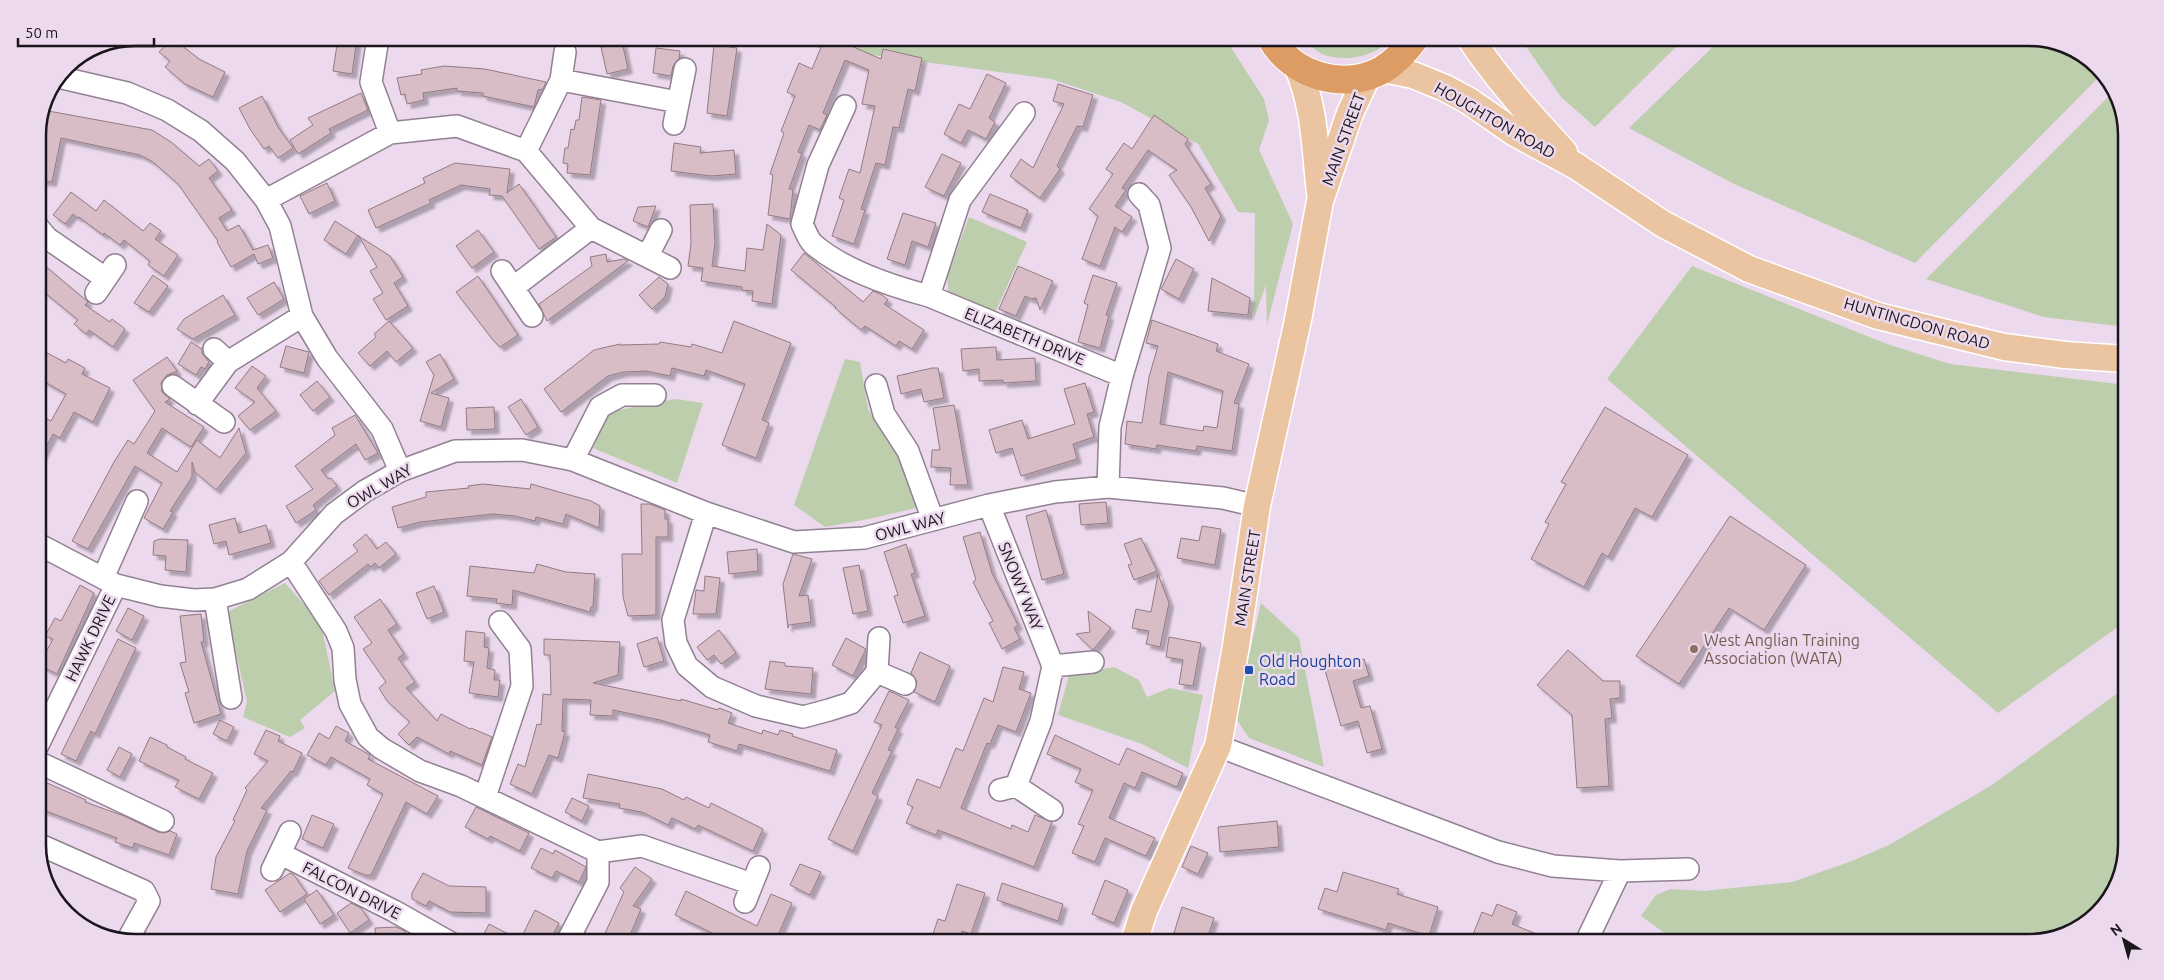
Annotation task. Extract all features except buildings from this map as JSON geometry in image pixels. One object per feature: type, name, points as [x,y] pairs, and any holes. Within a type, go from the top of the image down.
[{"type":"highway","points":[[1277,46],[1297,66],[1317,76],[1350,80],[1375,73],[1404,53],[1409,46]]},
{"type":"main road","name":"HOUGHTON ROAD","points":[[1476,46],[1521,105],[1576,166]]},
{"type":"main road","name":"MAIN STREET","points":[[1297,66],[1306,86],[1312,114],[1320,201]]},
{"type":"main road","name":"MAIN STREET","points":[[1137,934],[1144,911],[1218,746],[1236,646],[1257,506],[1298,320],[1320,201],[1350,113],[1375,73]]},
{"type":"main road","name":"HOUGHTON ROAD","points":[[1375,73],[1413,75],[1445,88],[1469,101],[1515,133],[1576,166],[1664,224]]},
{"type":"main road","name":"HUNTINGDON ROAD","points":[[1664,224],[1749,269],[1878,316],[2004,347],[2065,355],[2118,358]]},
{"type":"street","points":[[377,46],[371,82],[390,133]]},
{"type":"street","points":[[526,151],[561,80],[565,52]]},
{"type":"street","points":[[674,124],[685,69]]},
{"type":"street","points":[[67,79],[127,93],[167,110],[201,132],[235,161],[266,200],[280,226],[302,316],[327,358],[382,429],[400,471]]},
{"type":"street","points":[[561,80],[678,102]]},
{"type":"street","name":"ELIZABETH DRIVE","points":[[845,106],[818,165],[802,224],[812,243],[854,271],[899,288],[929,296],[1122,376]]},
{"type":"street","points":[[929,296],[960,200],[1015,119]]},
{"type":"street","points":[[266,200],[390,133],[457,126],[526,151],[591,228],[648,255],[670,268]]},
{"type":"street","points":[[1108,487],[1110,427],[1122,376],[1160,248],[1150,198]]},
{"type":"street","points":[[532,316],[508,279],[591,228]]},
{"type":"street","points":[[648,255],[661,230]]},
{"type":"street","points":[[46,237],[105,279]]},
{"type":"street","points":[[197,404],[221,355],[302,316]]},
{"type":"street","points":[[173,386],[224,422]]},
{"type":"street","points":[[876,386],[884,414],[908,451],[932,520]]},
{"type":"street","points":[[573,460],[600,407],[622,395],[655,395]]},
{"type":"street","name":"OWL WAY","points":[[46,548],[110,582],[160,596],[194,600],[215,599],[248,589],[291,562],[334,514],[365,491],[400,471],[455,451],[522,450],[573,460],[706,513],[794,542],[864,538],[989,505],[1055,492],[1108,487],[1223,498],[1257,506]]},
{"type":"street","points":[[110,582],[137,501]]},
{"type":"street","name":"SNOWY WAY","points":[[989,505],[1053,666]]},
{"type":"street","points":[[706,513],[673,620],[676,643],[687,666],[712,687],[756,706],[803,717],[851,703],[876,672],[879,638]]},
{"type":"street","points":[[291,562],[336,632],[343,648],[345,680],[350,704],[368,737],[381,748],[420,772],[461,786],[598,852],[642,846],[752,885]]},
{"type":"street","name":"HAWK DRIVE","points":[[46,727],[110,582]]},
{"type":"street","points":[[215,599],[231,698]]},
{"type":"street","points":[[485,797],[522,686],[520,649],[500,622]]},
{"type":"street","points":[[1052,810],[1008,788],[1041,721],[1053,666],[1093,662]]},
{"type":"street","points":[[876,672],[906,684]]},
{"type":"street","points":[[1218,746],[1498,852],[1553,866],[1620,871],[1688,870]]},
{"type":"street","points":[[46,766],[164,821]]},
{"type":"street","name":"FALCON DRIVE","points":[[290,832],[277,862],[394,911],[435,934]]},
{"type":"street","points":[[46,848],[144,891],[150,901],[131,934]]},
{"type":"street","points":[[571,934],[598,882],[598,852]]},
{"type":"street","points":[[1590,934],[1620,871]]},
{"type":"green space","points":[[806,46],[1230,46],[1264,99],[1269,120],[1259,150],[1293,224],[1267,325],[1266,285],[1254,318],[1255,213],[1238,212],[1198,144],[1121,102],[1051,79]]},
{"type":"green space","points":[[1311,46],[1383,46],[1369,54],[1350,58],[1331,57],[1322,54]]},
{"type":"green space","points":[[1526,46],[1677,46],[1595,127],[1561,97]]},
{"type":"green space","points":[[1714,46],[2035,46],[2052,49],[2073,58],[2088,68],[2098,78],[1915,263],[1734,184],[1629,128]]},
{"type":"green space","points":[[2109,96],[2118,129],[2118,326],[2044,317],[1926,279]]},
{"type":"green space","points":[[969,217],[1027,242],[994,315],[949,296],[947,277]]},
{"type":"green space","points":[[1692,266],[1887,344],[1950,364],[2118,384],[2118,627],[1998,713],[1607,379]]},
{"type":"green space","points":[[845,359],[860,362],[868,409],[897,452],[920,507],[825,527],[794,505]]},
{"type":"green space","points":[[675,399],[703,403],[677,483],[593,448],[609,412]]},
{"type":"green space","points":[[285,583],[321,624],[335,691],[300,720],[305,728],[290,737],[243,717],[247,702],[227,612]]},
{"type":"green space","points":[[1261,603],[1299,638],[1324,767],[1249,738],[1235,717]]},
{"type":"green space","points":[[1114,667],[1139,680],[1147,697],[1170,688],[1203,695],[1188,768],[1142,744],[1058,715],[1069,675]]},
{"type":"green space","points":[[2118,693],[2118,851],[2116,862],[2111,879],[2099,899],[2088,912],[2068,925],[2052,931],[2029,934],[1666,934],[1641,916],[1656,895],[1671,889],[1704,891],[1792,882],[1852,861],[1889,845],[1992,785]]},
{"type":"place","name":"West Anglian Training Association (WATA)","points":[[1694,649]]},
{"type":"place","name":"Old Houghton Road","points":[[1249,670]]}]
